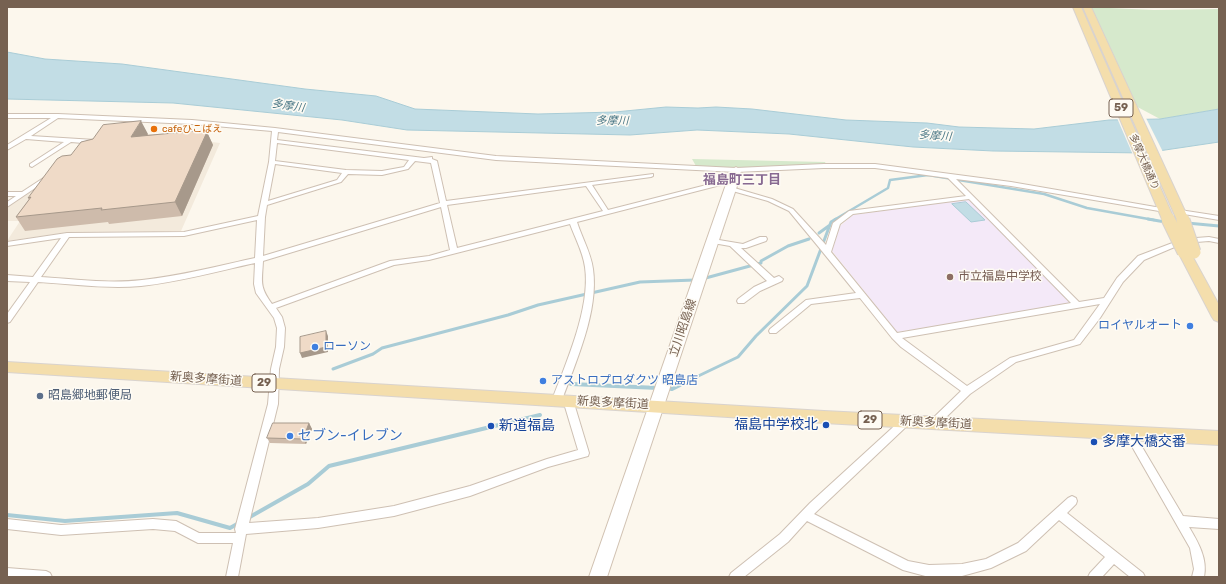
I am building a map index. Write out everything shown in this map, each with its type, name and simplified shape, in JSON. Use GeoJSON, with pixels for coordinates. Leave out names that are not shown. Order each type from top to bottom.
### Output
{"type":"FeatureCollection","features":[{"type":"Feature","properties":{"kind":"main road","name":"多摩大橋通り"},"geometry":{"type":"LineString","coordinates":[[1083,8],[1166,212],[1189,252],[1219,317]]}},
{"type":"Feature","properties":{"kind":"main road","name":"多摩大橋通り"},"geometry":{"type":"LineString","coordinates":[[1083,8],[1181,214],[1189,252]]}},
{"type":"Feature","properties":{"kind":"main road","name":"立川昭島線"},"geometry":{"type":"LineString","coordinates":[[598,577],[734,180]]}},
{"type":"Feature","properties":{"kind":"main road","name":"新奥多摩街道"},"geometry":{"type":"LineString","coordinates":[[7,367],[563,400],[660,394],[905,422],[1219,438]]}},
{"type":"Feature","properties":{"kind":"street"},"geometry":{"type":"LineString","coordinates":[[7,116],[125,118],[275,130],[474,157],[734,180],[791,210],[824,248],[895,336],[904,345],[967,391]]}},
{"type":"Feature","properties":{"kind":"street"},"geometry":{"type":"LineString","coordinates":[[7,148],[56,117]]}},
{"type":"Feature","properties":{"kind":"street"},"geometry":{"type":"LineString","coordinates":[[232,577],[244,514],[273,404],[274,384],[280,347],[281,328],[278,317],[260,294],[259,260],[261,217],[272,162],[275,130]]}},
{"type":"Feature","properties":{"kind":"street"},"geometry":{"type":"LineString","coordinates":[[26,137],[95,142],[96,144],[87,150]]}},
{"type":"Feature","properties":{"kind":"street"},"geometry":{"type":"LineString","coordinates":[[32,165],[70,140]]}},
{"type":"Feature","properties":{"kind":"street"},"geometry":{"type":"LineString","coordinates":[[273,141],[434,161],[454,251]]}},
{"type":"Feature","properties":{"kind":"street"},"geometry":{"type":"LineString","coordinates":[[7,143],[16,143]]}},
{"type":"Feature","properties":{"kind":"street"},"geometry":{"type":"LineString","coordinates":[[272,162],[346,172],[382,173],[406,168],[414,158]]}},
{"type":"Feature","properties":{"kind":"street"},"geometry":{"type":"LineString","coordinates":[[271,307],[393,263],[429,258],[734,180],[856,165],[952,178],[1166,212]]}},
{"type":"Feature","properties":{"kind":"street"},"geometry":{"type":"LineString","coordinates":[[7,205],[55,172]]}},
{"type":"Feature","properties":{"kind":"street"},"geometry":{"type":"LineString","coordinates":[[264,204],[339,181],[346,172]]}},
{"type":"Feature","properties":{"kind":"street"},"geometry":{"type":"LineString","coordinates":[[7,278],[108,284],[141,283],[189,275],[259,260],[443,204],[651,175]]}},
{"type":"Feature","properties":{"kind":"street"},"geometry":{"type":"LineString","coordinates":[[952,178],[1076,305]]}},
{"type":"Feature","properties":{"kind":"street"},"geometry":{"type":"LineString","coordinates":[[588,184],[607,213]]}},
{"type":"Feature","properties":{"kind":"street"},"geometry":{"type":"LineString","coordinates":[[7,194],[22,194]]}},
{"type":"Feature","properties":{"kind":"street"},"geometry":{"type":"LineString","coordinates":[[824,248],[837,223],[851,212],[971,197]]}},
{"type":"Feature","properties":{"kind":"street"},"geometry":{"type":"LineString","coordinates":[[1181,214],[1219,218]]}},
{"type":"Feature","properties":{"kind":"street"},"geometry":{"type":"LineString","coordinates":[[7,244],[67,235],[184,234],[261,217]]}},
{"type":"Feature","properties":{"kind":"street"},"geometry":{"type":"LineString","coordinates":[[7,524],[61,530],[153,524],[176,526],[198,538],[241,531],[318,523],[394,511],[470,491],[547,463],[584,453],[563,400],[584,320],[591,284],[589,267],[573,222]]}},
{"type":"Feature","properties":{"kind":"street"},"geometry":{"type":"LineString","coordinates":[[7,320],[67,235]]}},
{"type":"Feature","properties":{"kind":"street"},"geometry":{"type":"LineString","coordinates":[[713,241],[743,246],[763,239]]}},
{"type":"Feature","properties":{"kind":"street"},"geometry":{"type":"LineString","coordinates":[[934,423],[967,391],[1013,360],[1077,342],[1108,300],[1120,280],[1141,258],[1183,241],[1219,241]]}},
{"type":"Feature","properties":{"kind":"street"},"geometry":{"type":"LineString","coordinates":[[732,244],[776,280],[757,289],[744,299],[754,302]]}},
{"type":"Feature","properties":{"kind":"street"},"geometry":{"type":"LineString","coordinates":[[773,330],[809,302],[862,295]]}},
{"type":"Feature","properties":{"kind":"street"},"geometry":{"type":"LineString","coordinates":[[895,336],[1108,300]]}},
{"type":"Feature","properties":{"kind":"street"},"geometry":{"type":"LineString","coordinates":[[735,577],[784,538],[806,515],[905,422]]}},
{"type":"Feature","properties":{"kind":"street"},"geometry":{"type":"LineString","coordinates":[[1129,433],[1180,521],[1199,558],[1200,569],[1198,577]]}},
{"type":"Feature","properties":{"kind":"street"},"geometry":{"type":"LineString","coordinates":[[806,515],[907,566],[929,571],[962,570],[987,564],[1022,547],[1072,501]]}},
{"type":"Feature","properties":{"kind":"street"},"geometry":{"type":"LineString","coordinates":[[1059,513],[1139,577]]}},
{"type":"Feature","properties":{"kind":"street"},"geometry":{"type":"LineString","coordinates":[[1180,521],[1219,524]]}},
{"type":"Feature","properties":{"kind":"street"},"geometry":{"type":"LineString","coordinates":[[1094,577],[1114,557]]}},
{"type":"Feature","properties":{"kind":"street"},"geometry":{"type":"LineString","coordinates":[[7,574],[46,577]]}},
{"type":"Feature","properties":{"kind":"shaded area"},"geometry":{"type":"Polygon","coordinates":[[[124,131],[220,143],[181,231],[70,232],[7,241],[20,221],[7,221],[7,207],[98,144],[124,131]]]}},
{"type":"Feature","properties":{"kind":"shaded area","name":"市立福島中学校"},"geometry":{"type":"Polygon","coordinates":[[[966,199],[971,201],[1074,304],[897,332],[832,251],[840,226],[853,215],[966,199]]]}},
{"type":"Feature","properties":{"kind":"green space"},"geometry":{"type":"Polygon","coordinates":[[[1087,7],[1154,10],[1219,9],[1219,109],[1160,119],[1130,103],[1087,7]]]}},
{"type":"Feature","properties":{"kind":"green space"},"geometry":{"type":"Polygon","coordinates":[[[692,159],[825,162],[826,164],[739,168],[696,166],[692,159]]]}},
{"type":"Feature","properties":{"kind":"water","name":"多摩川"},"geometry":{"type":"Polygon","coordinates":[[[7,52],[45,59],[122,64],[305,89],[376,96],[415,109],[538,114],[615,112],[666,107],[716,107],[752,109],[846,120],[927,123],[959,127],[1034,129],[1109,120],[1160,119],[1219,109],[1219,142],[1145,153],[993,151],[913,147],[789,134],[697,130],[630,135],[407,130],[342,120],[173,103],[7,99],[7,52]]]}},
{"type":"Feature","properties":{"kind":"water"},"geometry":{"type":"Polygon","coordinates":[[[966,202],[985,220],[971,222],[952,204],[966,202]]]}},
{"type":"Feature","properties":{"kind":"pier"},"geometry":{"type":"Polygon","coordinates":[[[1117,118],[1146,118],[1163,152],[1133,155],[1117,118]]]}},
{"type":"Feature","properties":{"kind":"building"},"geometry":{"type":"Polygon","coordinates":[[[141,121],[131,137],[205,130],[204,132],[207,132],[175,202],[16,217],[57,159],[62,156],[71,155],[81,142],[93,139],[103,125],[141,121]]]}},
{"type":"Feature","properties":{"kind":"building","name":"ローソン"},"geometry":{"type":"Polygon","coordinates":[[[326,331],[326,347],[300,353],[300,337],[326,331]]]}},
{"type":"Feature","properties":{"kind":"building"},"geometry":{"type":"Polygon","coordinates":[[[273,423],[309,423],[303,439],[267,438],[273,423]]]}},
{"type":"Feature","properties":{"kind":"waterway"},"geometry":{"type":"LineString","coordinates":[[834,220],[888,188],[890,180],[928,175],[1044,194],[1087,208],[1154,220]]}},
{"type":"Feature","properties":{"kind":"waterway"},"geometry":{"type":"LineString","coordinates":[[830,225],[831,222],[836,219]]}},
{"type":"Feature","properties":{"kind":"waterway"},"geometry":{"type":"LineString","coordinates":[[1148,219],[1165,222]]}},
{"type":"Feature","properties":{"kind":"waterway"},"geometry":{"type":"LineString","coordinates":[[1187,223],[1219,226]]}},
{"type":"Feature","properties":{"kind":"waterway"},"geometry":{"type":"LineString","coordinates":[[692,379],[738,357],[756,336],[807,286],[830,225]]}},
{"type":"Feature","properties":{"kind":"waterway"},"geometry":{"type":"LineString","coordinates":[[819,233],[830,225]]}},
{"type":"Feature","properties":{"kind":"waterway"},"geometry":{"type":"LineString","coordinates":[[702,279],[761,263],[761,261],[788,246],[809,239]]}},
{"type":"Feature","properties":{"kind":"waterway"},"geometry":{"type":"LineString","coordinates":[[333,369],[373,354],[382,348],[508,315],[538,305],[640,282],[695,280]]}},
{"type":"Feature","properties":{"kind":"waterway"},"geometry":{"type":"LineString","coordinates":[[666,388],[672,389],[692,379]]}},
{"type":"Feature","properties":{"kind":"waterway"},"geometry":{"type":"LineString","coordinates":[[571,384],[658,388]]}},
{"type":"Feature","properties":{"kind":"waterway"},"geometry":{"type":"LineString","coordinates":[[248,518],[308,484],[329,466],[540,415]]}},
{"type":"Feature","properties":{"kind":"waterway"},"geometry":{"type":"LineString","coordinates":[[7,515],[65,521],[177,513],[230,528],[239,523]]}},
{"type":"Feature","properties":{"kind":"place","name":"cafeひこばえ"},"geometry":{"type":"Point","coordinates":[154,129]}},
{"type":"Feature","properties":{"kind":"place","name":"市立福島中学校"},"geometry":{"type":"Point","coordinates":[950,277]}},
{"type":"Feature","properties":{"kind":"place","name":"ロイヤルオート"},"geometry":{"type":"Point","coordinates":[1190,326]}},
{"type":"Feature","properties":{"kind":"place","name":"ローソン"},"geometry":{"type":"Point","coordinates":[315,347]}},
{"type":"Feature","properties":{"kind":"place","name":"アストロプロダクツ 昭島店"},"geometry":{"type":"Point","coordinates":[543,381]}},
{"type":"Feature","properties":{"kind":"place","name":"昭島郷地郵便局"},"geometry":{"type":"Point","coordinates":[40,396]}},
{"type":"Feature","properties":{"kind":"place","name":"福島中学校北"},"geometry":{"type":"Point","coordinates":[826,425]}},
{"type":"Feature","properties":{"kind":"place","name":"新道福島"},"geometry":{"type":"Point","coordinates":[491,426]}},
{"type":"Feature","properties":{"kind":"place","name":"セブン-イレブン"},"geometry":{"type":"Point","coordinates":[290,436]}},
{"type":"Feature","properties":{"kind":"place","name":"多摩大橋交番"},"geometry":{"type":"Point","coordinates":[1094,442]}},
{"type":"Feature","properties":{"kind":"district","name":"福島町三丁目"},"geometry":{"type":"Point","coordinates":[742,180]}}]}
